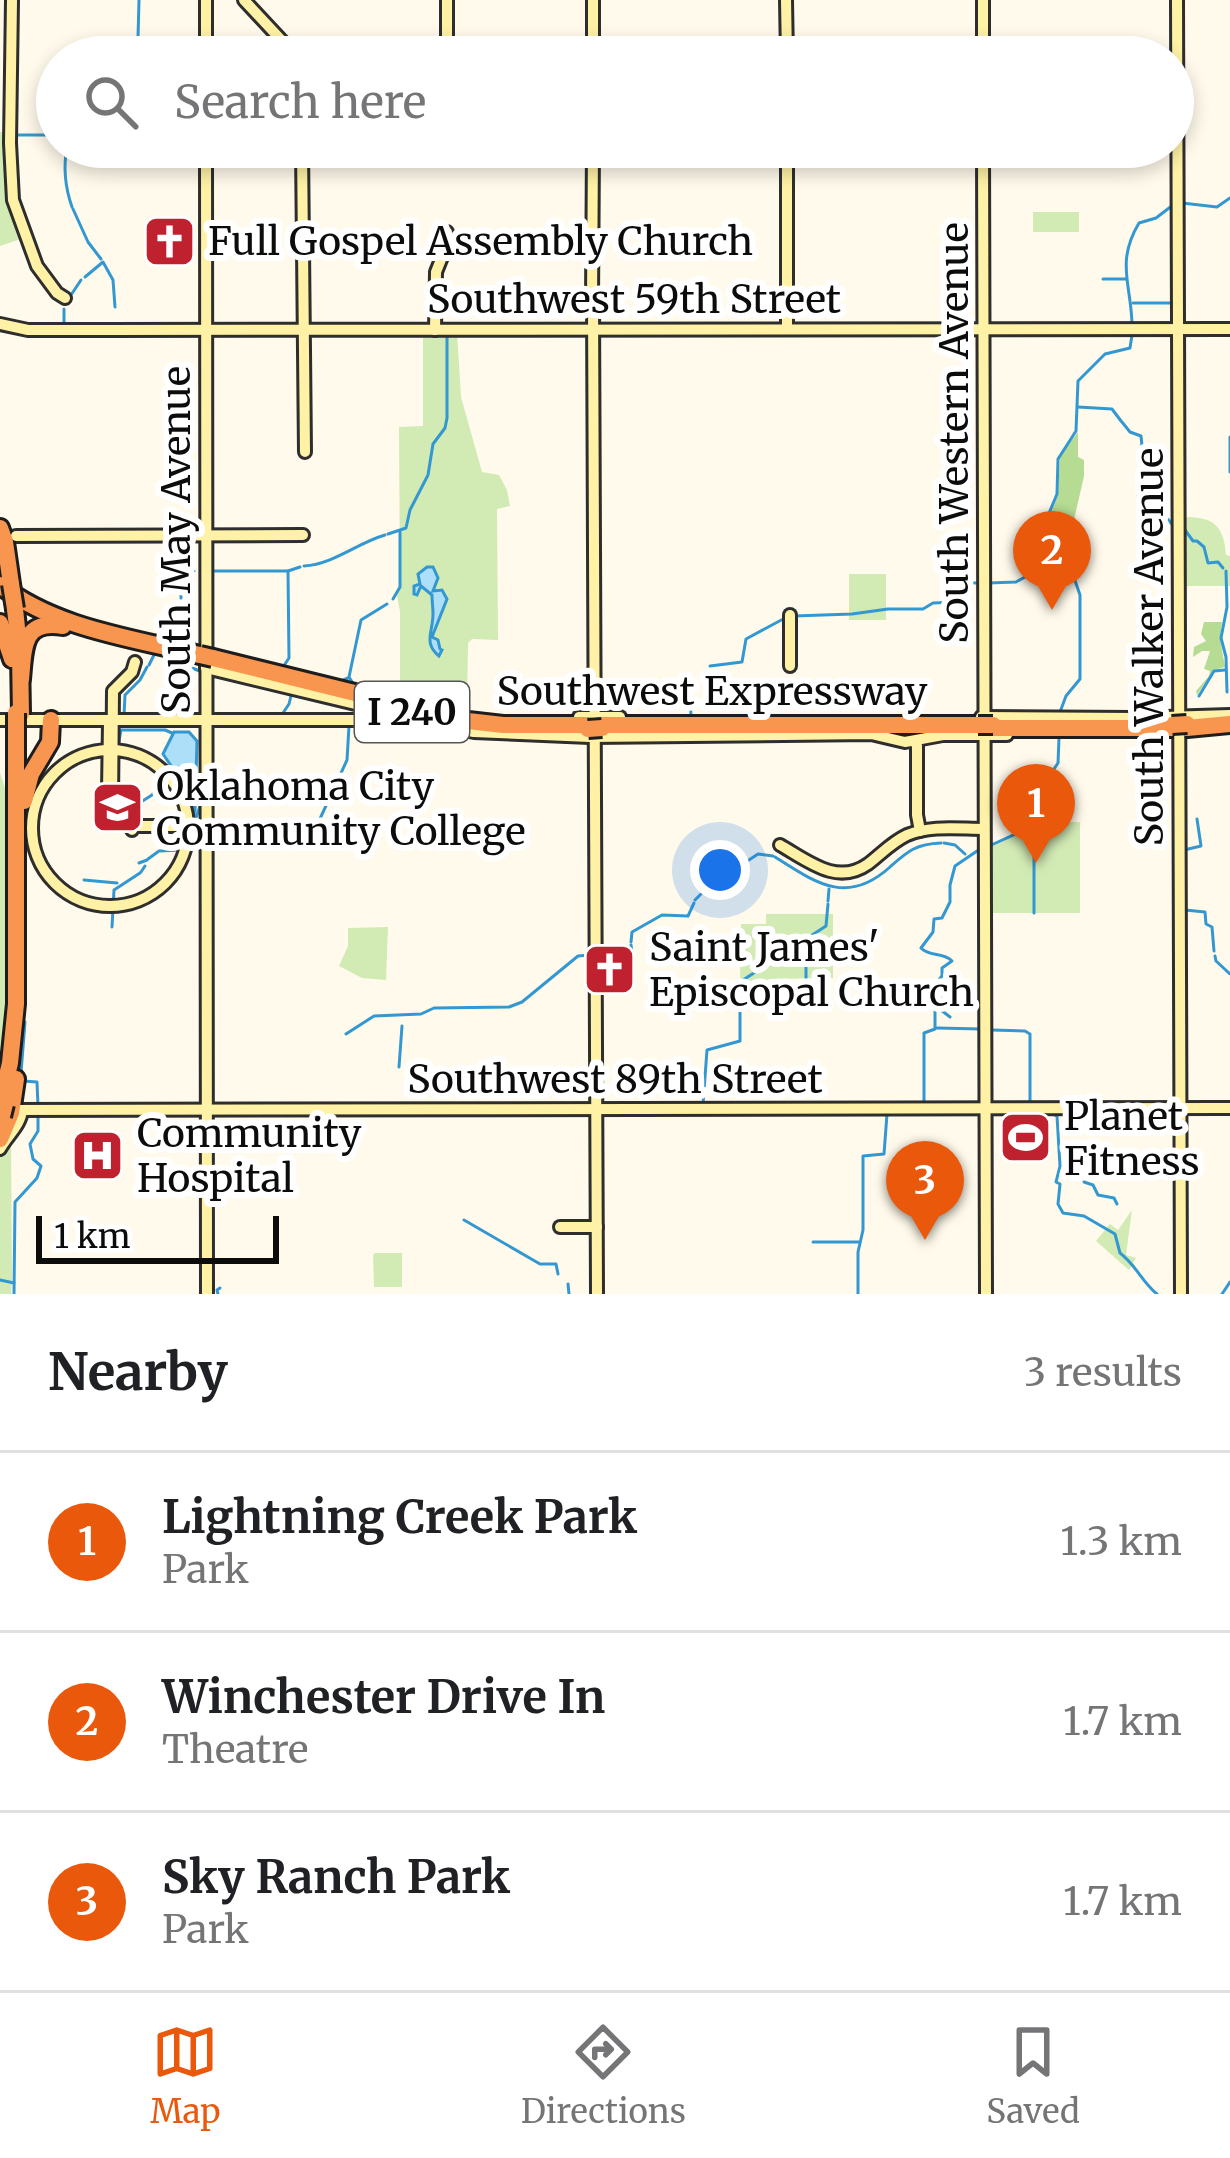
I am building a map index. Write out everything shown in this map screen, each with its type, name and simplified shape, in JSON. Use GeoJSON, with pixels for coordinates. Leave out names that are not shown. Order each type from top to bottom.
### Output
{"type":"FeatureCollection","features":[{"type":"Feature","properties":{"kind":"highway"},"geometry":{"type":"LineString","coordinates":[[5,537],[6,593],[18,675]]}},
{"type":"Feature","properties":{"kind":"highway","name":"Southwest Expressway"},"geometry":{"type":"LineString","coordinates":[[6,593],[47,618],[87,630],[456,722],[532,729],[688,723],[877,728],[1227,723]]}},
{"type":"Feature","properties":{"kind":"highway","name":"Southwest Expressway"},"geometry":{"type":"LineString","coordinates":[[6,593],[54,616],[150,644]]}},
{"type":"Feature","properties":{"kind":"highway"},"geometry":{"type":"LineString","coordinates":[[0,623],[18,675]]}},
{"type":"Feature","properties":{"kind":"highway"},"geometry":{"type":"LineString","coordinates":[[0,1139],[21,987],[18,675],[25,644],[34,630],[47,625],[87,630]]}},
{"type":"Feature","properties":{"kind":"highway"},"geometry":{"type":"LineString","coordinates":[[258,671],[289,679]]}},
{"type":"Feature","properties":{"kind":"highway"},"geometry":{"type":"LineString","coordinates":[[532,729],[563,718]]}},
{"type":"Feature","properties":{"kind":"highway"},"geometry":{"type":"LineString","coordinates":[[877,728],[917,737],[950,718]]}},
{"type":"Feature","properties":{"kind":"highway"},"geometry":{"type":"LineString","coordinates":[[16,725],[31,747],[49,739],[52,722]]}},
{"type":"Feature","properties":{"kind":"highway"},"geometry":{"type":"LineString","coordinates":[[19,814],[29,779],[49,745],[52,722]]}},
{"type":"Feature","properties":{"kind":"highway"},"geometry":{"type":"LineString","coordinates":[[647,735],[688,723],[723,725]]}},
{"type":"Feature","properties":{"kind":"highway"},"geometry":{"type":"LineString","coordinates":[[0,748],[10,746],[16,725]]}},
{"type":"Feature","properties":{"kind":"highway","name":"Southwest Expressway"},"geometry":{"type":"LineString","coordinates":[[595,727],[723,725],[917,737],[985,727]]}},
{"type":"Feature","properties":{"kind":"highway"},"geometry":{"type":"LineString","coordinates":[[1034,726],[1067,727]]}},
{"type":"Feature","properties":{"kind":"highway"},"geometry":{"type":"LineString","coordinates":[[1104,727],[1142,726]]}},
{"type":"Feature","properties":{"kind":"highway"},"geometry":{"type":"LineString","coordinates":[[0,762],[19,814],[16,1004],[5,1110]]}},
{"type":"Feature","properties":{"kind":"highway"},"geometry":{"type":"LineString","coordinates":[[0,1082],[10,1063]]}},
{"type":"Feature","properties":{"kind":"main road"},"geometry":{"type":"LineString","coordinates":[[12,0],[13,200],[37,266],[65,298]]}},
{"type":"Feature","properties":{"kind":"main road"},"geometry":{"type":"LineString","coordinates":[[206,0],[206,36]]}},
{"type":"Feature","properties":{"kind":"main road"},"geometry":{"type":"LineString","coordinates":[[244,0],[277,36]]}},
{"type":"Feature","properties":{"kind":"main road"},"geometry":{"type":"LineString","coordinates":[[447,0],[447,36]]}},
{"type":"Feature","properties":{"kind":"main road"},"geometry":{"type":"LineString","coordinates":[[593,0],[593,36]]}},
{"type":"Feature","properties":{"kind":"main road"},"geometry":{"type":"LineString","coordinates":[[786,0],[787,36]]}},
{"type":"Feature","properties":{"kind":"main road"},"geometry":{"type":"LineString","coordinates":[[982,0],[983,36]]}},
{"type":"Feature","properties":{"kind":"main road","name":"South Walker Avenue"},"geometry":{"type":"LineString","coordinates":[[1177,0],[1177,36]]}},
{"type":"Feature","properties":{"kind":"main road","name":"South May Avenue"},"geometry":{"type":"LineString","coordinates":[[206,168],[209,659],[195,828],[207,1294]]}},
{"type":"Feature","properties":{"kind":"main road"},"geometry":{"type":"LineString","coordinates":[[302,168],[305,452]]}},
{"type":"Feature","properties":{"kind":"main road"},"geometry":{"type":"LineString","coordinates":[[593,168],[597,1294]]}},
{"type":"Feature","properties":{"kind":"main road"},"geometry":{"type":"LineString","coordinates":[[787,168],[787,329]]}},
{"type":"Feature","properties":{"kind":"main road","name":"South Western Avenue"},"geometry":{"type":"LineString","coordinates":[[983,168],[986,1294]]}},
{"type":"Feature","properties":{"kind":"main road","name":"South Walker Avenue"},"geometry":{"type":"LineString","coordinates":[[1177,168],[1181,1294]]}},
{"type":"Feature","properties":{"kind":"main road"},"geometry":{"type":"LineString","coordinates":[[435,330],[436,272],[447,232]]}},
{"type":"Feature","properties":{"kind":"main road","name":"Southwest 59th Street"},"geometry":{"type":"LineString","coordinates":[[0,322],[37,329],[206,330],[1230,329]]}},
{"type":"Feature","properties":{"kind":"main road"},"geometry":{"type":"LineString","coordinates":[[5,537],[303,536]]}},
{"type":"Feature","properties":{"kind":"main road"},"geometry":{"type":"LineString","coordinates":[[790,616],[790,666]]}},
{"type":"Feature","properties":{"kind":"main road"},"geometry":{"type":"LineString","coordinates":[[209,659],[490,718],[563,718],[647,735],[871,734],[900,742],[985,727],[1179,727]]}},
{"type":"Feature","properties":{"kind":"main road"},"geometry":{"type":"LineString","coordinates":[[209,659],[416,720],[473,732],[532,729]]}},
{"type":"Feature","properties":{"kind":"main road"},"geometry":{"type":"LineString","coordinates":[[110,738],[112,691],[132,672],[135,662]]}},
{"type":"Feature","properties":{"kind":"main road"},"geometry":{"type":"LineString","coordinates":[[688,723],[950,718],[985,727],[1034,726]]}},
{"type":"Feature","properties":{"kind":"main road"},"geometry":{"type":"LineString","coordinates":[[16,725],[52,722],[110,738],[168,773],[182,796],[195,828],[177,869],[159,891],[117,907],[73,898],[44,870],[34,847],[37,801],[48,780],[66,764],[110,738],[206,721],[416,720]]}},
{"type":"Feature","properties":{"kind":"main road"},"geometry":{"type":"LineString","coordinates":[[917,737],[920,831]]}},
{"type":"Feature","properties":{"kind":"main road"},"geometry":{"type":"LineString","coordinates":[[780,845],[826,871],[844,874],[862,868],[896,841],[920,831],[984,829]]}},
{"type":"Feature","properties":{"kind":"main road","name":"Southwest 89th Street"},"geometry":{"type":"LineString","coordinates":[[5,1110],[1230,1108]]}},
{"type":"Feature","properties":{"kind":"main road"},"geometry":{"type":"LineString","coordinates":[[0,1149],[19,1122],[5,1110]]}},
{"type":"Feature","properties":{"kind":"main road"},"geometry":{"type":"LineString","coordinates":[[560,1227],[597,1227]]}},
{"type":"Feature","properties":{"kind":"green space"},"geometry":{"type":"Polygon","coordinates":[[[0,132],[10,132],[24,238],[0,246],[0,132]]]}},
{"type":"Feature","properties":{"kind":"green space"},"geometry":{"type":"Polygon","coordinates":[[[1033,212],[1079,212],[1079,232],[1033,232],[1033,212]]]}},
{"type":"Feature","properties":{"kind":"green space"},"geometry":{"type":"Polygon","coordinates":[[[423,332],[457,332],[461,397],[482,472],[499,475],[510,506],[497,509],[498,640],[468,643],[467,713],[400,697],[399,427],[423,426],[423,332]]]}},
{"type":"Feature","properties":{"kind":"green space"},"geometry":{"type":"Polygon","coordinates":[[[1078,432],[1084,476],[1073,524],[1047,524],[1058,495],[1060,456],[1078,432]]]}},
{"type":"Feature","properties":{"kind":"green space"},"geometry":{"type":"Polygon","coordinates":[[[1180,517],[1208,520],[1219,529],[1230,556],[1230,586],[1181,586],[1180,517]]]}},
{"type":"Feature","properties":{"kind":"green space"},"geometry":{"type":"Polygon","coordinates":[[[849,574],[886,574],[886,620],[849,620],[849,574]]]}},
{"type":"Feature","properties":{"kind":"green space"},"geometry":{"type":"Polygon","coordinates":[[[1204,622],[1222,622],[1225,667],[1214,670],[1197,695],[1210,671],[1204,669],[1210,651],[1193,657],[1194,647],[1206,641],[1201,634],[1204,622]]]}},
{"type":"Feature","properties":{"kind":"green space"},"geometry":{"type":"Polygon","coordinates":[[[0,773],[8,797],[10,1021],[0,1072],[0,773]]]}},
{"type":"Feature","properties":{"kind":"green space"},"geometry":{"type":"Polygon","coordinates":[[[1057,822],[1080,822],[1080,913],[992,913],[987,849],[1057,822]]]}},
{"type":"Feature","properties":{"kind":"green space"},"geometry":{"type":"Polygon","coordinates":[[[766,914],[833,914],[833,978],[740,984],[741,924],[766,924],[766,914]]]}},
{"type":"Feature","properties":{"kind":"green space"},"geometry":{"type":"Polygon","coordinates":[[[388,927],[386,980],[362,978],[339,966],[348,946],[348,928],[388,927]]]}},
{"type":"Feature","properties":{"kind":"green space"},"geometry":{"type":"Polygon","coordinates":[[[11,1135],[11,1294],[0,1294],[0,1154],[11,1135]]]}},
{"type":"Feature","properties":{"kind":"green space"},"geometry":{"type":"Polygon","coordinates":[[[1132,1210],[1126,1255],[1136,1258],[1129,1270],[1096,1241],[1110,1224],[1118,1230],[1132,1210]]]}},
{"type":"Feature","properties":{"kind":"green space"},"geometry":{"type":"Polygon","coordinates":[[[375,1253],[402,1253],[402,1287],[374,1287],[375,1253]]]}},
{"type":"Feature","properties":{"kind":"water"},"geometry":{"type":"Polygon","coordinates":[[[433,567],[438,578],[433,591],[442,590],[447,599],[432,637],[442,650],[439,656],[430,642],[432,595],[421,586],[414,594],[414,586],[420,584],[418,574],[433,567]]]}},
{"type":"Feature","properties":{"kind":"water"},"geometry":{"type":"Polygon","coordinates":[[[174,732],[189,732],[197,741],[195,812],[189,792],[163,754],[174,732]]]}},
{"type":"Feature","properties":{"kind":"waterway"},"geometry":{"type":"LineString","coordinates":[[138,36],[139,0]]}},
{"type":"Feature","properties":{"kind":"waterway"},"geometry":{"type":"LineString","coordinates":[[15,135],[36,135]]}},
{"type":"Feature","properties":{"kind":"waterway"},"geometry":{"type":"LineString","coordinates":[[65,168],[72,207]]}},
{"type":"Feature","properties":{"kind":"waterway"},"geometry":{"type":"LineString","coordinates":[[1182,203],[1217,207],[1230,198]]}},
{"type":"Feature","properties":{"kind":"waterway"},"geometry":{"type":"LineString","coordinates":[[1132,326],[1126,263],[1132,237],[1139,223],[1173,205]]}},
{"type":"Feature","properties":{"kind":"waterway"},"geometry":{"type":"LineString","coordinates":[[73,209],[101,259]]}},
{"type":"Feature","properties":{"kind":"waterway"},"geometry":{"type":"LineString","coordinates":[[85,277],[103,262],[113,280],[115,307]]}},
{"type":"Feature","properties":{"kind":"waterway"},"geometry":{"type":"LineString","coordinates":[[1103,279],[1126,279]]}},
{"type":"Feature","properties":{"kind":"waterway"},"geometry":{"type":"LineString","coordinates":[[65,304],[81,280]]}},
{"type":"Feature","properties":{"kind":"waterway"},"geometry":{"type":"LineString","coordinates":[[476,290],[477,300],[491,302]]}},
{"type":"Feature","properties":{"kind":"waterway"},"geometry":{"type":"LineString","coordinates":[[1133,303],[1172,303]]}},
{"type":"Feature","properties":{"kind":"waterway"},"geometry":{"type":"LineString","coordinates":[[64,309],[64,324]]}},
{"type":"Feature","properties":{"kind":"waterway"},"geometry":{"type":"LineString","coordinates":[[388,534],[406,528],[428,475],[433,444],[445,428],[447,334]]}},
{"type":"Feature","properties":{"kind":"waterway"},"geometry":{"type":"LineString","coordinates":[[1060,712],[1080,679],[1080,595],[1071,569],[1049,547],[1045,523],[1057,494],[1058,459],[1076,431],[1078,381],[1105,354],[1130,348],[1132,335]]}},
{"type":"Feature","properties":{"kind":"waterway"},"geometry":{"type":"LineString","coordinates":[[1078,407],[1112,409],[1121,421]]}},
{"type":"Feature","properties":{"kind":"waterway"},"geometry":{"type":"LineString","coordinates":[[1122,422],[1141,436],[1144,466],[1138,503],[1165,506],[1175,528]]}},
{"type":"Feature","properties":{"kind":"waterway"},"geometry":{"type":"LineString","coordinates":[[1230,437],[1230,472]]}},
{"type":"Feature","properties":{"kind":"waterway"},"geometry":{"type":"LineString","coordinates":[[1185,530],[1204,547],[1208,563],[1218,562],[1223,568]]}},
{"type":"Feature","properties":{"kind":"waterway"},"geometry":{"type":"LineString","coordinates":[[393,599],[400,587],[400,532]]}},
{"type":"Feature","properties":{"kind":"waterway"},"geometry":{"type":"LineString","coordinates":[[304,566],[385,535]]}},
{"type":"Feature","properties":{"kind":"waterway"},"geometry":{"type":"LineString","coordinates":[[988,583],[1016,582],[1036,571],[1032,565],[1035,559],[1044,560],[1047,549]]}},
{"type":"Feature","properties":{"kind":"waterway"},"geometry":{"type":"LineString","coordinates":[[213,571],[300,567]]}},
{"type":"Feature","properties":{"kind":"waterway"},"geometry":{"type":"LineString","coordinates":[[181,598],[181,573],[194,571]]}},
{"type":"Feature","properties":{"kind":"waterway"},"geometry":{"type":"LineString","coordinates":[[283,667],[289,658],[288,571]]}},
{"type":"Feature","properties":{"kind":"waterway"},"geometry":{"type":"LineString","coordinates":[[1226,571],[1227,607],[1221,638],[1227,692]]}},
{"type":"Feature","properties":{"kind":"waterway"},"geometry":{"type":"LineString","coordinates":[[794,616],[923,609],[933,603],[958,602],[960,583],[980,583]]}},
{"type":"Feature","properties":{"kind":"waterway"},"geometry":{"type":"LineString","coordinates":[[181,603],[181,640]]}},
{"type":"Feature","properties":{"kind":"waterway"},"geometry":{"type":"LineString","coordinates":[[354,685],[349,677],[361,620],[387,604]]}},
{"type":"Feature","properties":{"kind":"waterway"},"geometry":{"type":"LineString","coordinates":[[710,666],[742,662],[746,639],[785,618]]}},
{"type":"Feature","properties":{"kind":"waterway"},"geometry":{"type":"LineString","coordinates":[[149,665],[155,653],[202,672]]}},
{"type":"Feature","properties":{"kind":"waterway"},"geometry":{"type":"LineString","coordinates":[[124,716],[125,695],[147,667]]}},
{"type":"Feature","properties":{"kind":"waterway"},"geometry":{"type":"LineString","coordinates":[[1199,696],[1214,671],[1225,670]]}},
{"type":"Feature","properties":{"kind":"waterway"},"geometry":{"type":"LineString","coordinates":[[317,675],[341,681],[348,678]]}},
{"type":"Feature","properties":{"kind":"waterway"},"geometry":{"type":"LineString","coordinates":[[281,716],[292,692]]}},
{"type":"Feature","properties":{"kind":"waterway"},"geometry":{"type":"LineString","coordinates":[[690,692],[691,717]]}},
{"type":"Feature","properties":{"kind":"waterway"},"geometry":{"type":"LineString","coordinates":[[307,847],[347,760],[349,726]]}},
{"type":"Feature","properties":{"kind":"waterway"},"geometry":{"type":"LineString","coordinates":[[118,746],[121,730],[172,733]]}},
{"type":"Feature","properties":{"kind":"waterway"},"geometry":{"type":"LineString","coordinates":[[1034,913],[1034,799],[1058,763],[1059,738]]}},
{"type":"Feature","properties":{"kind":"waterway"},"geometry":{"type":"LineString","coordinates":[[141,802],[167,774]]}},
{"type":"Feature","properties":{"kind":"waterway"},"geometry":{"type":"LineString","coordinates":[[196,791],[200,806],[196,818]]}},
{"type":"Feature","properties":{"kind":"waterway"},"geometry":{"type":"LineString","coordinates":[[194,809],[195,824]]}},
{"type":"Feature","properties":{"kind":"waterway"},"geometry":{"type":"LineString","coordinates":[[1184,850],[1201,846],[1197,819]]}},
{"type":"Feature","properties":{"kind":"waterway"},"geometry":{"type":"LineString","coordinates":[[987,847],[1033,826]]}},
{"type":"Feature","properties":{"kind":"waterway"},"geometry":{"type":"LineString","coordinates":[[187,850],[195,846],[195,833]]}},
{"type":"Feature","properties":{"kind":"waterway"},"geometry":{"type":"LineString","coordinates":[[775,857],[818,882],[846,888],[874,879],[912,850],[941,843]]}},
{"type":"Feature","properties":{"kind":"waterway"},"geometry":{"type":"LineString","coordinates":[[944,843],[965,854]]}},
{"type":"Feature","properties":{"kind":"waterway"},"geometry":{"type":"LineString","coordinates":[[935,1028],[935,1007],[947,999],[945,995],[937,998],[934,986],[942,968],[952,961],[921,948],[933,932],[934,919],[942,918],[950,902],[955,866],[980,849]]}},
{"type":"Feature","properties":{"kind":"waterway"},"geometry":{"type":"LineString","coordinates":[[148,859],[159,851],[182,850]]}},
{"type":"Feature","properties":{"kind":"waterway"},"geometry":{"type":"LineString","coordinates":[[695,900],[758,854],[773,856]]}},
{"type":"Feature","properties":{"kind":"waterway"},"geometry":{"type":"LineString","coordinates":[[139,863],[147,860]]}},
{"type":"Feature","properties":{"kind":"waterway"},"geometry":{"type":"LineString","coordinates":[[141,872],[145,866]]}},
{"type":"Feature","properties":{"kind":"waterway"},"geometry":{"type":"LineString","coordinates":[[112,927],[114,890],[140,873]]}},
{"type":"Feature","properties":{"kind":"waterway"},"geometry":{"type":"LineString","coordinates":[[84,880],[117,883]]}},
{"type":"Feature","properties":{"kind":"waterway"},"geometry":{"type":"LineString","coordinates":[[828,901],[829,889]]}},
{"type":"Feature","properties":{"kind":"waterway"},"geometry":{"type":"LineString","coordinates":[[631,942],[632,932],[662,915],[688,916],[694,903]]}},
{"type":"Feature","properties":{"kind":"waterway"},"geometry":{"type":"LineString","coordinates":[[703,1104],[707,1050],[740,1041],[740,982],[826,926],[828,904]]}},
{"type":"Feature","properties":{"kind":"waterway"},"geometry":{"type":"LineString","coordinates":[[1185,910],[1205,912],[1214,951]]}},
{"type":"Feature","properties":{"kind":"waterway"},"geometry":{"type":"LineString","coordinates":[[806,939],[806,978]]}},
{"type":"Feature","properties":{"kind":"waterway"},"geometry":{"type":"LineString","coordinates":[[598,955],[628,955],[631,945]]}},
{"type":"Feature","properties":{"kind":"waterway"},"geometry":{"type":"LineString","coordinates":[[346,1034],[374,1016],[421,1014],[434,1008],[509,1007],[522,1002],[578,956],[589,955]]}},
{"type":"Feature","properties":{"kind":"waterway"},"geometry":{"type":"LineString","coordinates":[[1215,956],[1230,974]]}},
{"type":"Feature","properties":{"kind":"waterway"},"geometry":{"type":"LineString","coordinates":[[937,1007],[950,1017]]}},
{"type":"Feature","properties":{"kind":"waterway"},"geometry":{"type":"LineString","coordinates":[[21,1073],[25,1022]]}},
{"type":"Feature","properties":{"kind":"waterway"},"geometry":{"type":"LineString","coordinates":[[399,1067],[402,1026]]}},
{"type":"Feature","properties":{"kind":"waterway"},"geometry":{"type":"LineString","coordinates":[[937,1028],[981,1029]]}},
{"type":"Feature","properties":{"kind":"waterway"},"geometry":{"type":"LineString","coordinates":[[927,1105],[924,1033],[935,1029]]}},
{"type":"Feature","properties":{"kind":"waterway"},"geometry":{"type":"LineString","coordinates":[[992,1030],[1030,1034],[1030,1104]]}},
{"type":"Feature","properties":{"kind":"waterway"},"geometry":{"type":"LineString","coordinates":[[23,1081],[37,1082],[38,1106]]}},
{"type":"Feature","properties":{"kind":"waterway"},"geometry":{"type":"LineString","coordinates":[[909,1114],[928,1112]]}},
{"type":"Feature","properties":{"kind":"waterway"},"geometry":{"type":"LineString","coordinates":[[1031,1112],[1057,1116],[1060,1166],[1056,1182],[1063,1213],[1084,1216],[1115,1234],[1120,1253],[1157,1294]]}},
{"type":"Feature","properties":{"kind":"waterway"},"geometry":{"type":"LineString","coordinates":[[14,1294],[15,1202],[37,1178],[41,1166],[33,1159],[30,1144],[38,1131],[38,1114]]}},
{"type":"Feature","properties":{"kind":"waterway"},"geometry":{"type":"LineString","coordinates":[[858,1294],[863,1156],[884,1154],[887,1114]]}},
{"type":"Feature","properties":{"kind":"waterway"},"geometry":{"type":"LineString","coordinates":[[1084,1182],[1117,1204]]}},
{"type":"Feature","properties":{"kind":"waterway"},"geometry":{"type":"LineString","coordinates":[[464,1220],[540,1264],[556,1264],[558,1274]]}},
{"type":"Feature","properties":{"kind":"waterway"},"geometry":{"type":"LineString","coordinates":[[813,1242],[859,1242]]}},
{"type":"Feature","properties":{"kind":"waterway"},"geometry":{"type":"LineString","coordinates":[[0,1280],[14,1283]]}},
{"type":"Feature","properties":{"kind":"waterway"},"geometry":{"type":"LineString","coordinates":[[1222,1294],[1230,1282]]}},
{"type":"Feature","properties":{"kind":"waterway"},"geometry":{"type":"LineString","coordinates":[[568,1284],[569,1294]]}},
{"type":"Feature","properties":{"kind":"waterway"},"geometry":{"type":"LineString","coordinates":[[218,1294],[220,1288]]}},
{"type":"Feature","properties":{"kind":"place","name":"Full Gospel Assembly Church"},"geometry":{"type":"Point","coordinates":[169,241]}},
{"type":"Feature","properties":{"kind":"place","name":"Winchester Drive In"},"geometry":{"type":"Point","coordinates":[1052,610]}},
{"type":"Feature","properties":{"kind":"place","name":"Oklahoma City Community College"},"geometry":{"type":"Point","coordinates":[117,808]}},
{"type":"Feature","properties":{"kind":"place","name":"Lightning Creek Park"},"geometry":{"type":"Point","coordinates":[1036,863]}},
{"type":"Feature","properties":{"kind":"place","name":"Saint James' Episcopal Church"},"geometry":{"type":"Point","coordinates":[610,969]}},
{"type":"Feature","properties":{"kind":"place","name":"Planet Fitness"},"geometry":{"type":"Point","coordinates":[1025,1138]}},
{"type":"Feature","properties":{"kind":"place","name":"Community Hospital"},"geometry":{"type":"Point","coordinates":[98,1155]}},
{"type":"Feature","properties":{"kind":"place","name":"Sky Ranch Park"},"geometry":{"type":"Point","coordinates":[925,1240]}}]}
